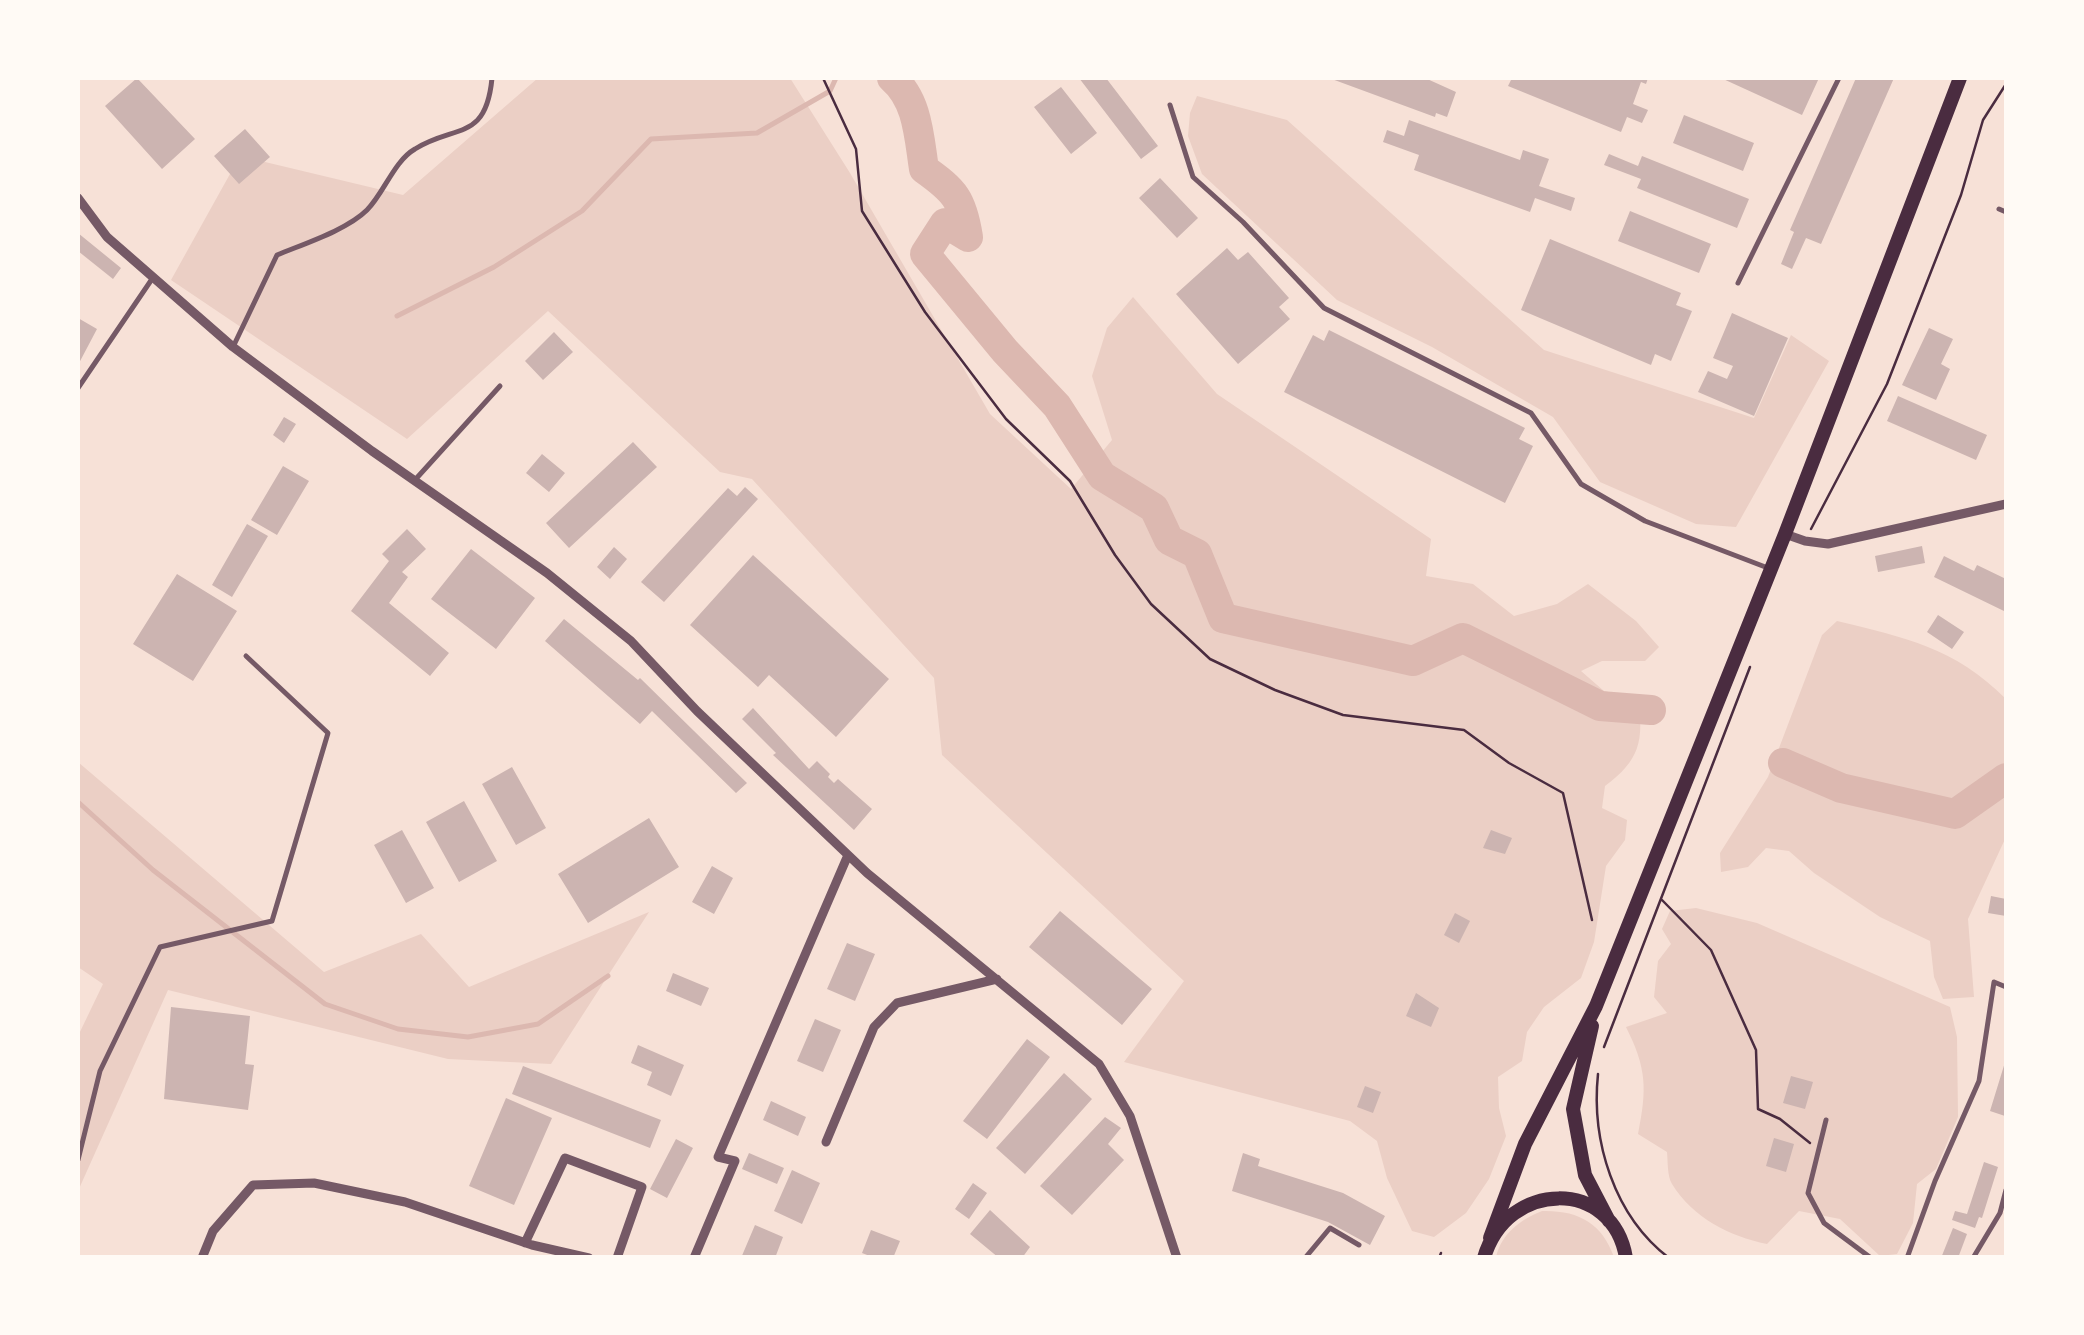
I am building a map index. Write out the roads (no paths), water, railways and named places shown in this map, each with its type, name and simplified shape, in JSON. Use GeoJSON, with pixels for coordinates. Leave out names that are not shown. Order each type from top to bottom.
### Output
{"type":"FeatureCollection","features":[{"type":"Feature","properties":{"kind":"main road"},"geometry":{"type":"LineString","coordinates":[[1484,1257],[1525,1144],[1596,1006],[1771,570],[1960,78]]}},
{"type":"Feature","properties":{"kind":"main road"},"geometry":{"type":"LineString","coordinates":[[1596,1006],[1573,1110],[1585,1175],[1618,1234],[1626,1258]]}},
{"type":"Feature","properties":{"kind":"main road"},"geometry":{"type":"LineString","coordinates":[[1490,1238],[1517,1208],[1535,1200],[1555,1198],[1594,1208],[1609,1221]]}},
{"type":"Feature","properties":{"kind":"street"},"geometry":{"type":"LineString","coordinates":[[78,198],[107,237],[233,347],[414,481],[547,573],[630,641],[697,711],[848,855],[1100,1064],[1130,1116],[1177,1258]]}},
{"type":"Feature","properties":{"kind":"street"},"geometry":{"type":"LineString","coordinates":[[1785,534],[1828,544],[2006,504]]}},
{"type":"Feature","properties":{"kind":"street"},"geometry":{"type":"LineString","coordinates":[[694,1258],[735,1162],[718,1157],[848,855]]}},
{"type":"Feature","properties":{"kind":"street"},"geometry":{"type":"LineString","coordinates":[[826,1142],[874,1026],[898,1003],[996,979]]}},
{"type":"Feature","properties":{"kind":"street"},"geometry":{"type":"LineString","coordinates":[[525,1243],[565,1158],[642,1187],[617,1258]]}},
{"type":"Feature","properties":{"kind":"street"},"geometry":{"type":"LineString","coordinates":[[202,1258],[213,1231],[252,1184],[314,1183],[387,1198],[525,1243],[589,1258]]}},
{"type":"Feature","properties":{"kind":"lane"},"geometry":{"type":"LineString","coordinates":[[233,347],[277,255],[365,212],[412,150],[472,128],[490,96],[492,78]]}},
{"type":"Feature","properties":{"kind":"lane"},"geometry":{"type":"LineString","coordinates":[[1738,283],[1839,78]]}},
{"type":"Feature","properties":{"kind":"lane"},"geometry":{"type":"LineString","coordinates":[[1170,104],[1193,177],[1243,222],[1324,308],[1531,413],[1581,484],[1645,521],[1771,570]]}},
{"type":"Feature","properties":{"kind":"lane"},"geometry":{"type":"LineString","coordinates":[[78,388],[152,280]]}},
{"type":"Feature","properties":{"kind":"lane"},"geometry":{"type":"LineString","coordinates":[[414,481],[500,386]]}},
{"type":"Feature","properties":{"kind":"lane"},"geometry":{"type":"LineString","coordinates":[[78,1160],[100,1071],[160,947],[272,921],[328,733],[246,656]]}},
{"type":"Feature","properties":{"kind":"lane"},"geometry":{"type":"LineString","coordinates":[[1908,1258],[1935,1181],[1979,1081],[1994,982],[2006,987]]}},
{"type":"Feature","properties":{"kind":"lane"},"geometry":{"type":"LineString","coordinates":[[1826,1120],[1808,1193],[1824,1223],[1871,1258]]}},
{"type":"Feature","properties":{"kind":"lane"},"geometry":{"type":"LineString","coordinates":[[1973,1258],[2000,1213],[2006,1190]]}},
{"type":"Feature","properties":{"kind":"lane"},"geometry":{"type":"LineString","coordinates":[[1305,1258],[1330,1228],[1358,1245]]}},
{"type":"Feature","properties":{"kind":"waterway"},"geometry":{"type":"LineString","coordinates":[[397,316],[494,267],[582,211],[651,139],[757,133],[830,91],[836,78]]}},
{"type":"Feature","properties":{"kind":"waterway"},"geometry":{"type":"LineString","coordinates":[[892,78],[912,108],[924,169],[955,197],[966,224],[968,237],[945,223],[925,254],[1005,351],[1057,406],[1102,476],[1154,508],[1169,540],[1197,554],[1223,618],[1413,661],[1463,638],[1600,706],[1651,710]]}},
{"type":"Feature","properties":{"kind":"waterway"},"geometry":{"type":"LineString","coordinates":[[1783,763],[1841,788],[1955,814],[2006,778]]}},
{"type":"Feature","properties":{"kind":"waterway"},"geometry":{"type":"LineString","coordinates":[[78,802],[153,870],[325,1004],[398,1029],[468,1037],[538,1024],[608,976]]}}]}
